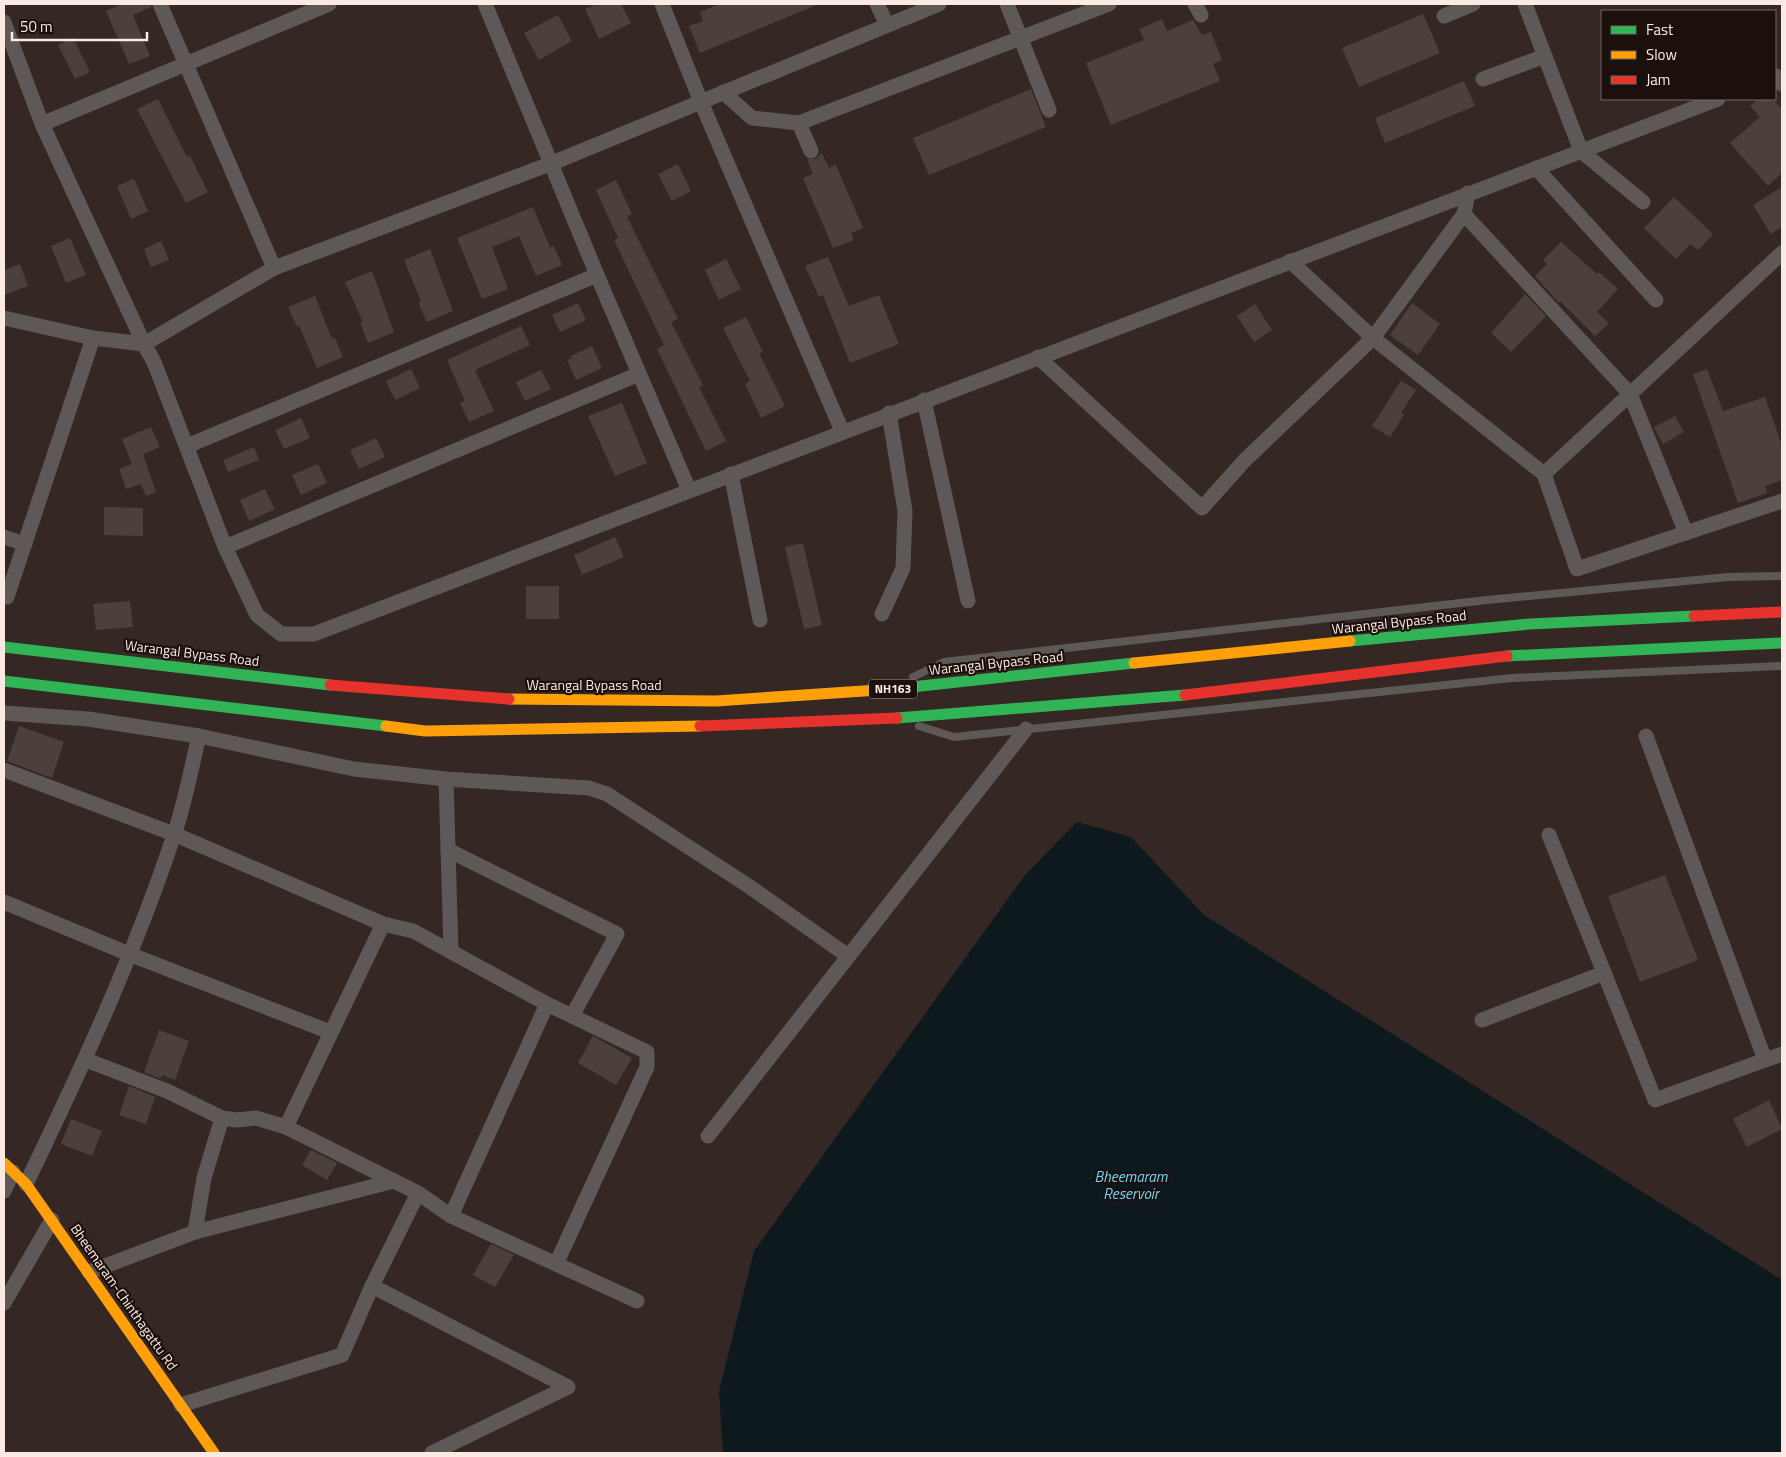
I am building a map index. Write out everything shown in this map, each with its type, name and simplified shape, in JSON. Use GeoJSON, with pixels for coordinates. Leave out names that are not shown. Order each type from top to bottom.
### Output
{"type":"FeatureCollection","features":[{"type":"Feature","properties":{"kind":"main road","name":"Warangal Bypass Road"},"geometry":{"type":"LineString","coordinates":[[4,646],[371,690],[538,700],[716,700],[889,689],[1530,624],[1782,612]]}},
{"type":"Feature","properties":{"kind":"main road","name":"NH163"},"geometry":{"type":"LineString","coordinates":[[4,681],[425,731],[630,729],[893,718],[1187,695],[1494,657],[1782,642]]}},
{"type":"Feature","properties":{"kind":"main road","name":"Bheemaram-Chinthagattu Rd"},"geometry":{"type":"LineString","coordinates":[[8,1167],[26,1184],[52,1220],[214,1453]]}},
{"type":"Feature","properties":{"kind":"street"},"geometry":{"type":"LineString","coordinates":[[160,4],[274,268]]}},
{"type":"Feature","properties":{"kind":"street"},"geometry":{"type":"LineString","coordinates":[[42,124],[330,4]]}},
{"type":"Feature","properties":{"kind":"street"},"geometry":{"type":"LineString","coordinates":[[485,4],[550,164],[689,490]]}},
{"type":"Feature","properties":{"kind":"street"},"geometry":{"type":"LineString","coordinates":[[662,4],[701,102],[842,431]]}},
{"type":"Feature","properties":{"kind":"street"},"geometry":{"type":"LineString","coordinates":[[877,4],[887,25]]}},
{"type":"Feature","properties":{"kind":"street"},"geometry":{"type":"LineString","coordinates":[[4,318],[93,338],[144,344],[274,268],[550,164],[939,4]]}},
{"type":"Feature","properties":{"kind":"street"},"geometry":{"type":"LineString","coordinates":[[1007,4],[1049,110]]}},
{"type":"Feature","properties":{"kind":"street"},"geometry":{"type":"LineString","coordinates":[[723,92],[752,118],[800,123],[1110,4]]}},
{"type":"Feature","properties":{"kind":"street"},"geometry":{"type":"LineString","coordinates":[[1444,16],[1473,4]]}},
{"type":"Feature","properties":{"kind":"street"},"geometry":{"type":"LineString","coordinates":[[1525,4],[1581,150],[1643,202]]}},
{"type":"Feature","properties":{"kind":"street"},"geometry":{"type":"LineString","coordinates":[[4,22],[11,59],[154,362],[225,548],[257,615],[280,634],[314,634],[842,431],[1715,100]]}},
{"type":"Feature","properties":{"kind":"street"},"geometry":{"type":"LineString","coordinates":[[1483,79],[1545,56]]}},
{"type":"Feature","properties":{"kind":"street"},"geometry":{"type":"LineString","coordinates":[[800,123],[811,152]]}},
{"type":"Feature","properties":{"kind":"street"},"geometry":{"type":"LineString","coordinates":[[1536,168],[1656,300]]}},
{"type":"Feature","properties":{"kind":"street"},"geometry":{"type":"LineString","coordinates":[[1038,357],[1202,508],[1245,460],[1373,338],[1464,214],[1468,193]]}},
{"type":"Feature","properties":{"kind":"street"},"geometry":{"type":"LineString","coordinates":[[1464,214],[1630,394],[1686,533]]}},
{"type":"Feature","properties":{"kind":"street"},"geometry":{"type":"LineString","coordinates":[[1544,474],[1782,253]]}},
{"type":"Feature","properties":{"kind":"street"},"geometry":{"type":"LineString","coordinates":[[1290,261],[1373,338],[1544,474],[1577,569],[1782,501]]}},
{"type":"Feature","properties":{"kind":"street"},"geometry":{"type":"LineString","coordinates":[[187,446],[597,275]]}},
{"type":"Feature","properties":{"kind":"street"},"geometry":{"type":"LineString","coordinates":[[7,597],[93,338]]}},
{"type":"Feature","properties":{"kind":"street"},"geometry":{"type":"LineString","coordinates":[[225,548],[639,374]]}},
{"type":"Feature","properties":{"kind":"street"},"geometry":{"type":"LineString","coordinates":[[924,400],[968,601]]}},
{"type":"Feature","properties":{"kind":"street"},"geometry":{"type":"LineString","coordinates":[[882,614],[903,568],[905,511],[889,414]]}},
{"type":"Feature","properties":{"kind":"street"},"geometry":{"type":"LineString","coordinates":[[731,474],[760,620]]}},
{"type":"Feature","properties":{"kind":"street"},"geometry":{"type":"LineString","coordinates":[[4,537],[25,544]]}},
{"type":"Feature","properties":{"kind":"street"},"geometry":{"type":"LineString","coordinates":[[4,713],[88,719],[199,736],[354,769],[446,779],[589,788],[607,794],[750,887],[848,956]]}},
{"type":"Feature","properties":{"kind":"street"},"geometry":{"type":"LineString","coordinates":[[708,1136],[1026,729]]}},
{"type":"Feature","properties":{"kind":"street"},"geometry":{"type":"LineString","coordinates":[[26,1184],[86,1060],[129,954],[174,834],[199,736]]}},
{"type":"Feature","properties":{"kind":"street"},"geometry":{"type":"LineString","coordinates":[[1646,736],[1765,1060]]}},
{"type":"Feature","properties":{"kind":"street"},"geometry":{"type":"LineString","coordinates":[[4,770],[174,834],[383,924],[413,931],[547,1004],[647,1052],[649,1059],[647,1067],[556,1264]]}},
{"type":"Feature","properties":{"kind":"street"},"geometry":{"type":"LineString","coordinates":[[446,779],[451,952]]}},
{"type":"Feature","properties":{"kind":"street"},"geometry":{"type":"LineString","coordinates":[[1550,834],[1655,1100],[1782,1054]]}},
{"type":"Feature","properties":{"kind":"street"},"geometry":{"type":"LineString","coordinates":[[448,850],[617,934],[572,1016]]}},
{"type":"Feature","properties":{"kind":"street"},"geometry":{"type":"LineString","coordinates":[[4,902],[129,954],[330,1032]]}},
{"type":"Feature","properties":{"kind":"street"},"geometry":{"type":"LineString","coordinates":[[286,1127],[383,924]]}},
{"type":"Feature","properties":{"kind":"street"},"geometry":{"type":"LineString","coordinates":[[1482,1020],[1604,973]]}},
{"type":"Feature","properties":{"kind":"street"},"geometry":{"type":"LineString","coordinates":[[451,1216],[547,1004]]}},
{"type":"Feature","properties":{"kind":"street"},"geometry":{"type":"LineString","coordinates":[[86,1060],[167,1091],[222,1118],[237,1120],[256,1118],[286,1127],[418,1193],[451,1216],[637,1301]]}},
{"type":"Feature","properties":{"kind":"street"},"geometry":{"type":"LineString","coordinates":[[195,1232],[204,1178],[222,1118]]}},
{"type":"Feature","properties":{"kind":"street"},"geometry":{"type":"LineString","coordinates":[[4,1192],[8,1167]]}},
{"type":"Feature","properties":{"kind":"street"},"geometry":{"type":"LineString","coordinates":[[89,1272],[195,1232],[394,1181]]}},
{"type":"Feature","properties":{"kind":"street"},"geometry":{"type":"LineString","coordinates":[[180,1405],[342,1355],[372,1286],[418,1193]]}},
{"type":"Feature","properties":{"kind":"street"},"geometry":{"type":"LineString","coordinates":[[5,1298],[52,1220]]}},
{"type":"Feature","properties":{"kind":"street"},"geometry":{"type":"LineString","coordinates":[[372,1286],[568,1387],[432,1453]]}},
{"type":"Feature","properties":{"kind":"lane"},"geometry":{"type":"LineString","coordinates":[[889,689],[944,662],[1497,600],[1728,577],[1782,576]]}},
{"type":"Feature","properties":{"kind":"lane"},"geometry":{"type":"LineString","coordinates":[[893,718],[954,737],[1512,678],[1782,666]]}},
{"type":"Feature","properties":{"kind":"water","name":"Bheemaram Reservoir"},"geometry":{"type":"Polygon","coordinates":[[[1077,822],[1131,837],[1204,915],[1782,1280],[1782,1453],[723,1453],[719,1392],[754,1251],[1025,875],[1077,822]]]}},
{"type":"Feature","properties":{"kind":"building"},"geometry":{"type":"Polygon","coordinates":[[[122,4],[151,4],[151,7],[133,15],[150,56],[129,64],[106,11],[122,4]]]}},
{"type":"Feature","properties":{"kind":"building"},"geometry":{"type":"Polygon","coordinates":[[[597,4],[621,4],[631,23],[599,39],[585,9],[597,4]]]}},
{"type":"Feature","properties":{"kind":"building"},"geometry":{"type":"Polygon","coordinates":[[[720,4],[819,4],[700,53],[689,26],[703,21],[700,12],[720,4]]]}},
{"type":"Feature","properties":{"kind":"building"},"geometry":{"type":"Polygon","coordinates":[[[1423,14],[1440,53],[1359,87],[1342,48],[1423,14]]]}},
{"type":"Feature","properties":{"kind":"building"},"geometry":{"type":"Polygon","coordinates":[[[558,15],[572,41],[539,60],[524,33],[558,15]]]}},
{"type":"Feature","properties":{"kind":"building"},"geometry":{"type":"Polygon","coordinates":[[[1162,19],[1167,31],[1193,20],[1202,35],[1211,32],[1222,60],[1213,64],[1220,81],[1111,125],[1086,63],[1144,40],[1139,29],[1162,19]]]}},
{"type":"Feature","properties":{"kind":"building"},"geometry":{"type":"Polygon","coordinates":[[[73,38],[90,72],[75,79],[58,45],[73,38]]]}},
{"type":"Feature","properties":{"kind":"building"},"geometry":{"type":"Polygon","coordinates":[[[1464,81],[1475,106],[1385,143],[1375,118],[1464,81]]]}},
{"type":"Feature","properties":{"kind":"building"},"geometry":{"type":"Polygon","coordinates":[[[1031,89],[1046,127],[929,175],[913,138],[1031,89]]]}},
{"type":"Feature","properties":{"kind":"building"},"geometry":{"type":"Polygon","coordinates":[[[158,99],[187,157],[190,156],[208,192],[186,203],[137,109],[158,99]]]}},
{"type":"Feature","properties":{"kind":"building"},"geometry":{"type":"Polygon","coordinates":[[[1757,100],[1774,100],[1782,109],[1782,173],[1768,186],[1730,143],[1760,117],[1750,106],[1757,100]]]}},
{"type":"Feature","properties":{"kind":"building"},"geometry":{"type":"Polygon","coordinates":[[[822,153],[829,168],[836,165],[863,228],[851,233],[854,240],[833,248],[803,178],[813,174],[807,159],[815,159],[822,153]]]}},
{"type":"Feature","properties":{"kind":"building"},"geometry":{"type":"Polygon","coordinates":[[[678,164],[691,191],[672,201],[658,174],[678,164]]]}},
{"type":"Feature","properties":{"kind":"building"},"geometry":{"type":"Polygon","coordinates":[[[134,179],[148,211],[131,219],[117,186],[134,179]]]}},
{"type":"Feature","properties":{"kind":"building"},"geometry":{"type":"Polygon","coordinates":[[[616,180],[632,214],[627,217],[678,319],[671,322],[703,385],[699,387],[726,441],[706,451],[657,349],[664,345],[614,240],[618,238],[596,190],[616,180]]]}},
{"type":"Feature","properties":{"kind":"building"},"geometry":{"type":"Polygon","coordinates":[[[1782,187],[1782,227],[1771,234],[1753,205],[1782,187]]]}},
{"type":"Feature","properties":{"kind":"building"},"geometry":{"type":"Polygon","coordinates":[[[1674,197],[1713,234],[1698,250],[1690,244],[1676,259],[1644,228],[1674,197]]]}},
{"type":"Feature","properties":{"kind":"building"},"geometry":{"type":"Polygon","coordinates":[[[533,207],[550,247],[554,246],[562,265],[536,276],[519,236],[492,247],[508,289],[482,299],[457,238],[533,207]]]}},
{"type":"Feature","properties":{"kind":"building"},"geometry":{"type":"Polygon","coordinates":[[[70,238],[86,275],[66,283],[51,246],[70,238]]]}},
{"type":"Feature","properties":{"kind":"building"},"geometry":{"type":"Polygon","coordinates":[[[161,241],[169,260],[151,267],[144,249],[161,241]]]}},
{"type":"Feature","properties":{"kind":"building"},"geometry":{"type":"Polygon","coordinates":[[[1561,242],[1597,274],[1599,272],[1618,289],[1597,312],[1609,323],[1595,336],[1560,301],[1559,303],[1535,276],[1547,264],[1543,260],[1561,242]]]}},
{"type":"Feature","properties":{"kind":"building"},"geometry":{"type":"Polygon","coordinates":[[[430,249],[453,311],[427,322],[418,302],[421,301],[404,260],[430,249]]]}},
{"type":"Feature","properties":{"kind":"building"},"geometry":{"type":"Polygon","coordinates":[[[828,257],[849,306],[879,295],[899,344],[850,363],[823,295],[819,297],[805,266],[828,257]]]}},
{"type":"Feature","properties":{"kind":"building"},"geometry":{"type":"Polygon","coordinates":[[[726,259],[741,289],[719,300],[705,270],[726,259]]]}},
{"type":"Feature","properties":{"kind":"building"},"geometry":{"type":"Polygon","coordinates":[[[20,264],[28,286],[4,295],[4,270],[20,264]]]}},
{"type":"Feature","properties":{"kind":"building"},"geometry":{"type":"Polygon","coordinates":[[[372,271],[394,332],[368,343],[360,323],[363,322],[345,282],[372,271]]]}},
{"type":"Feature","properties":{"kind":"building"},"geometry":{"type":"Polygon","coordinates":[[[1525,294],[1546,316],[1511,352],[1491,333],[1525,294]]]}},
{"type":"Feature","properties":{"kind":"building"},"geometry":{"type":"Polygon","coordinates":[[[315,296],[332,339],[335,338],[343,357],[317,368],[299,325],[297,327],[288,307],[315,296]]]}},
{"type":"Feature","properties":{"kind":"building"},"geometry":{"type":"Polygon","coordinates":[[[578,303],[586,320],[560,332],[552,315],[578,303]]]}},
{"type":"Feature","properties":{"kind":"building"},"geometry":{"type":"Polygon","coordinates":[[[1412,303],[1440,324],[1418,355],[1390,335],[1412,303]]]}},
{"type":"Feature","properties":{"kind":"building"},"geometry":{"type":"Polygon","coordinates":[[[1255,304],[1272,330],[1254,342],[1237,316],[1255,304]]]}},
{"type":"Feature","properties":{"kind":"building"},"geometry":{"type":"Polygon","coordinates":[[[746,317],[763,352],[759,353],[785,406],[761,418],[745,384],[750,381],[723,328],[746,317]]]}},
{"type":"Feature","properties":{"kind":"building"},"geometry":{"type":"Polygon","coordinates":[[[521,326],[530,345],[475,370],[494,411],[469,422],[460,403],[465,401],[447,360],[521,326]]]}},
{"type":"Feature","properties":{"kind":"building"},"geometry":{"type":"Polygon","coordinates":[[[592,346],[602,368],[576,380],[567,360],[572,358],[571,356],[592,346]]]}},
{"type":"Feature","properties":{"kind":"building"},"geometry":{"type":"Polygon","coordinates":[[[411,369],[420,388],[395,400],[386,381],[411,369]]]}},
{"type":"Feature","properties":{"kind":"building"},"geometry":{"type":"Polygon","coordinates":[[[1707,369],[1723,411],[1765,397],[1782,446],[1782,480],[1765,486],[1767,493],[1738,503],[1693,374],[1707,369]]]}},
{"type":"Feature","properties":{"kind":"building"},"geometry":{"type":"Polygon","coordinates":[[[541,370],[551,389],[525,401],[516,382],[541,370]]]}},
{"type":"Feature","properties":{"kind":"building"},"geometry":{"type":"Polygon","coordinates":[[[1401,381],[1416,390],[1401,413],[1404,415],[1390,437],[1372,426],[1401,381]]]}},
{"type":"Feature","properties":{"kind":"building"},"geometry":{"type":"Polygon","coordinates":[[[622,403],[647,463],[615,476],[588,416],[622,403]]]}},
{"type":"Feature","properties":{"kind":"building"},"geometry":{"type":"Polygon","coordinates":[[[1675,416],[1684,432],[1663,444],[1654,427],[1675,416]]]}},
{"type":"Feature","properties":{"kind":"building"},"geometry":{"type":"Polygon","coordinates":[[[301,418],[310,438],[284,449],[275,430],[301,418]]]}},
{"type":"Feature","properties":{"kind":"building"},"geometry":{"type":"Polygon","coordinates":[[[151,427],[160,447],[143,454],[156,492],[146,496],[141,484],[126,489],[119,469],[132,464],[122,439],[151,427]]]}},
{"type":"Feature","properties":{"kind":"building"},"geometry":{"type":"Polygon","coordinates":[[[376,438],[385,457],[359,469],[350,450],[376,438]]]}},
{"type":"Feature","properties":{"kind":"building"},"geometry":{"type":"Polygon","coordinates":[[[254,447],[259,460],[228,472],[223,460],[254,447]]]}},
{"type":"Feature","properties":{"kind":"building"},"geometry":{"type":"Polygon","coordinates":[[[318,464],[327,483],[301,495],[292,475],[318,464]]]}},
{"type":"Feature","properties":{"kind":"building"},"geometry":{"type":"Polygon","coordinates":[[[265,489],[275,509],[249,521],[240,500],[265,489]]]}},
{"type":"Feature","properties":{"kind":"building"},"geometry":{"type":"Polygon","coordinates":[[[104,507],[143,508],[143,536],[104,535],[104,507]]]}},
{"type":"Feature","properties":{"kind":"building"},"geometry":{"type":"Polygon","coordinates":[[[615,537],[624,557],[582,575],[574,555],[615,537]]]}},
{"type":"Feature","properties":{"kind":"building"},"geometry":{"type":"Polygon","coordinates":[[[803,543],[822,625],[804,629],[785,547],[803,543]]]}},
{"type":"Feature","properties":{"kind":"building"},"geometry":{"type":"Polygon","coordinates":[[[526,586],[559,586],[559,619],[526,619],[526,586]]]}},
{"type":"Feature","properties":{"kind":"building"},"geometry":{"type":"Polygon","coordinates":[[[130,601],[133,627],[96,630],[93,604],[130,601]]]}},
{"type":"Feature","properties":{"kind":"building"},"geometry":{"type":"Polygon","coordinates":[[[19,726],[64,742],[52,778],[7,761],[19,726]]]}},
{"type":"Feature","properties":{"kind":"building"},"geometry":{"type":"Polygon","coordinates":[[[1665,875],[1698,960],[1640,982],[1608,896],[1665,875]]]}},
{"type":"Feature","properties":{"kind":"building"},"geometry":{"type":"Polygon","coordinates":[[[159,1030],[189,1041],[175,1080],[162,1075],[161,1079],[144,1072],[159,1030]]]}},
{"type":"Feature","properties":{"kind":"building"},"geometry":{"type":"Polygon","coordinates":[[[593,1036],[632,1058],[616,1085],[578,1063],[593,1036]]]}},
{"type":"Feature","properties":{"kind":"building"},"geometry":{"type":"Polygon","coordinates":[[[129,1086],[155,1097],[146,1124],[119,1115],[129,1086]]]}},
{"type":"Feature","properties":{"kind":"building"},"geometry":{"type":"Polygon","coordinates":[[[1769,1100],[1782,1129],[1747,1147],[1733,1119],[1769,1100]]]}},
{"type":"Feature","properties":{"kind":"building"},"geometry":{"type":"Polygon","coordinates":[[[71,1119],[102,1131],[92,1156],[61,1144],[71,1119]]]}},
{"type":"Feature","properties":{"kind":"building"},"geometry":{"type":"Polygon","coordinates":[[[311,1150],[337,1163],[327,1180],[302,1165],[311,1150]]]}},
{"type":"Feature","properties":{"kind":"building"},"geometry":{"type":"Polygon","coordinates":[[[491,1244],[514,1255],[495,1287],[473,1275],[491,1244]]]}},
{"type":"Feature","properties":{"kind":"traffic: fast"},"geometry":{"type":"LineString","coordinates":[[1350,641],[1530,624],[1694,616]]}},
{"type":"Feature","properties":{"kind":"traffic: fast"},"geometry":{"type":"LineString","coordinates":[[1507,656],[1782,643]]}},
{"type":"Feature","properties":{"kind":"traffic: fast"},"geometry":{"type":"LineString","coordinates":[[4,647],[330,685]]}},
{"type":"Feature","properties":{"kind":"traffic: fast"},"geometry":{"type":"LineString","coordinates":[[893,689],[1134,663]]}},
{"type":"Feature","properties":{"kind":"traffic: fast"},"geometry":{"type":"LineString","coordinates":[[4,681],[386,726]]}},
{"type":"Feature","properties":{"kind":"traffic: fast"},"geometry":{"type":"LineString","coordinates":[[897,718],[1185,695]]}},
{"type":"Feature","properties":{"kind":"traffic: slow"},"geometry":{"type":"LineString","coordinates":[[1134,663],[1350,641]]}},
{"type":"Feature","properties":{"kind":"traffic: slow"},"geometry":{"type":"LineString","coordinates":[[509,699],[716,701],[893,689]]}},
{"type":"Feature","properties":{"kind":"traffic: slow"},"geometry":{"type":"LineString","coordinates":[[386,726],[425,731],[700,726]]}},
{"type":"Feature","properties":{"kind":"traffic: slow"},"geometry":{"type":"LineString","coordinates":[[4,1163],[26,1184],[214,1453]]}},
{"type":"Feature","properties":{"kind":"traffic: jam"},"geometry":{"type":"LineString","coordinates":[[1694,616],[1782,612]]}},
{"type":"Feature","properties":{"kind":"traffic: jam"},"geometry":{"type":"LineString","coordinates":[[1185,695],[1507,656]]}},
{"type":"Feature","properties":{"kind":"traffic: jam"},"geometry":{"type":"LineString","coordinates":[[330,685],[509,699]]}},
{"type":"Feature","properties":{"kind":"traffic: jam"},"geometry":{"type":"LineString","coordinates":[[700,726],[897,718]]}}]}
